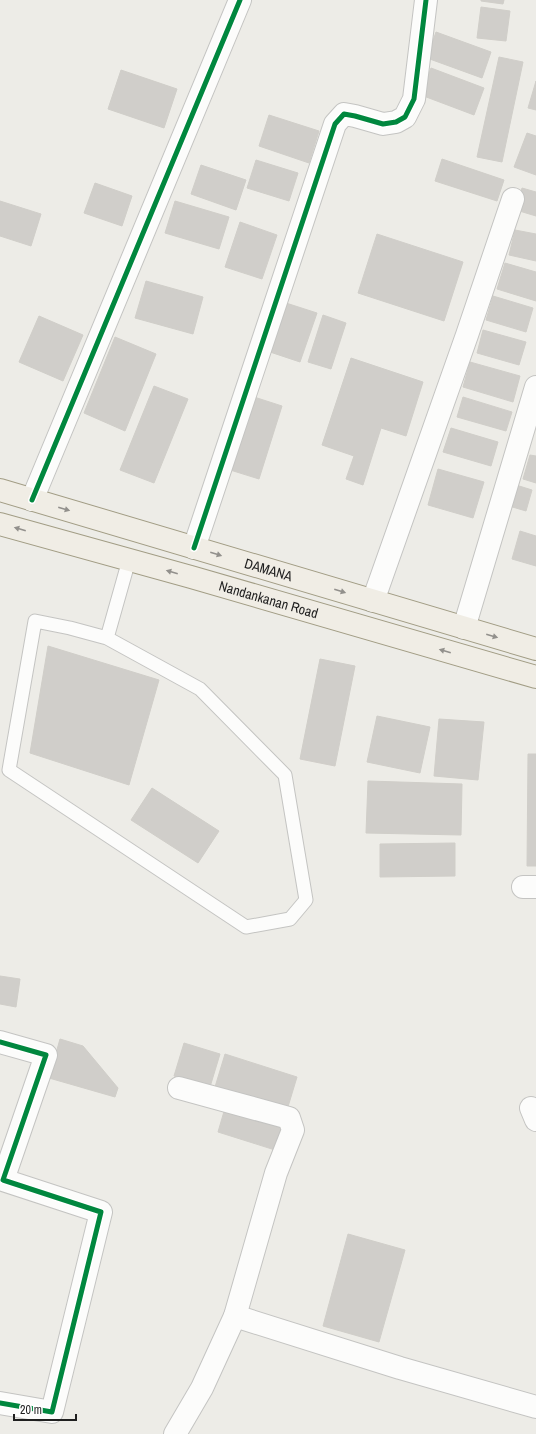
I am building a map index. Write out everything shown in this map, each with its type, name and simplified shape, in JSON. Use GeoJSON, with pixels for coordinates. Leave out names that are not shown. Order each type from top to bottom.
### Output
{"type":"FeatureCollection","features":[{"type":"Feature","properties":{"kind":"main road","name":"DAMANA"},"geometry":{"type":"LineString","coordinates":[[0,490],[536,649]]}},
{"type":"Feature","properties":{"kind":"main road","name":"Nandankanan Road"},"geometry":{"type":"LineString","coordinates":[[0,524],[536,678]]}},
{"type":"Feature","properties":{"kind":"street"},"geometry":{"type":"LineString","coordinates":[[32,500],[240,0]]}},
{"type":"Feature","properties":{"kind":"street"},"geometry":{"type":"LineString","coordinates":[[194,548],[335,124],[344,114],[383,124],[396,122],[405,117],[414,99],[426,0]]}},
{"type":"Feature","properties":{"kind":"street"},"geometry":{"type":"LineString","coordinates":[[372,601],[467,335],[513,199]]}},
{"type":"Feature","properties":{"kind":"street"},"geometry":{"type":"LineString","coordinates":[[464,628],[536,387]]}},
{"type":"Feature","properties":{"kind":"street"},"geometry":{"type":"LineString","coordinates":[[0,1042],[46,1055],[2,1185],[101,1212],[52,1412],[0,1403]]}},
{"type":"Feature","properties":{"kind":"street"},"geometry":{"type":"LineString","coordinates":[[175,1434],[202,1388],[235,1316],[276,1173],[293,1130],[289,1118],[179,1088]]}},
{"type":"Feature","properties":{"kind":"street"},"geometry":{"type":"LineString","coordinates":[[235,1316],[400,1368],[536,1407]]}},
{"type":"Feature","properties":{"kind":"lane"},"geometry":{"type":"LineString","coordinates":[[107,638],[129,560]]}},
{"type":"Feature","properties":{"kind":"lane"},"geometry":{"type":"LineString","coordinates":[[35,621],[70,628],[107,638],[200,689],[285,774],[306,900],[290,919],[246,927],[9,770],[35,621]]}},
{"type":"Feature","properties":{"kind":"building"},"geometry":{"type":"Polygon","coordinates":[[[481,0],[504,0],[503,4],[481,0]]]}},
{"type":"Feature","properties":{"kind":"building"},"geometry":{"type":"Polygon","coordinates":[[[481,7],[510,11],[506,41],[477,38],[481,7]]]}},
{"type":"Feature","properties":{"kind":"building"},"geometry":{"type":"Polygon","coordinates":[[[436,32],[491,52],[482,78],[427,58],[436,32]]]}},
{"type":"Feature","properties":{"kind":"building"},"geometry":{"type":"Polygon","coordinates":[[[499,57],[523,62],[502,162],[477,157],[499,57]]]}},
{"type":"Feature","properties":{"kind":"building"},"geometry":{"type":"Polygon","coordinates":[[[431,68],[484,88],[474,115],[421,95],[431,68]]]}},
{"type":"Feature","properties":{"kind":"building"},"geometry":{"type":"Polygon","coordinates":[[[121,70],[177,89],[164,128],[108,109],[121,70]]]}},
{"type":"Feature","properties":{"kind":"building"},"geometry":{"type":"Polygon","coordinates":[[[536,81],[536,110],[528,108],[536,81]]]}},
{"type":"Feature","properties":{"kind":"building"},"geometry":{"type":"Polygon","coordinates":[[[269,115],[319,131],[309,163],[259,146],[269,115]]]}},
{"type":"Feature","properties":{"kind":"building"},"geometry":{"type":"Polygon","coordinates":[[[527,133],[536,136],[536,175],[514,167],[527,133]]]}},
{"type":"Feature","properties":{"kind":"building"},"geometry":{"type":"Polygon","coordinates":[[[442,159],[504,180],[497,201],[435,181],[442,159]]]}},
{"type":"Feature","properties":{"kind":"building"},"geometry":{"type":"Polygon","coordinates":[[[256,160],[298,173],[289,201],[247,188],[256,160]]]}},
{"type":"Feature","properties":{"kind":"building"},"geometry":{"type":"Polygon","coordinates":[[[201,165],[246,180],[236,210],[191,194],[201,165]]]}},
{"type":"Feature","properties":{"kind":"building"},"geometry":{"type":"Polygon","coordinates":[[[95,183],[132,196],[122,226],[84,213],[95,183]]]}},
{"type":"Feature","properties":{"kind":"building"},"geometry":{"type":"Polygon","coordinates":[[[522,188],[536,192],[536,216],[516,210],[522,188]]]}},
{"type":"Feature","properties":{"kind":"building"},"geometry":{"type":"Polygon","coordinates":[[[0,201],[41,214],[31,246],[0,236],[0,201]]]}},
{"type":"Feature","properties":{"kind":"building"},"geometry":{"type":"Polygon","coordinates":[[[175,201],[229,217],[219,249],[165,233],[175,201]]]}},
{"type":"Feature","properties":{"kind":"building"},"geometry":{"type":"Polygon","coordinates":[[[240,222],[277,235],[262,279],[225,267],[240,222]]]}},
{"type":"Feature","properties":{"kind":"building"},"geometry":{"type":"Polygon","coordinates":[[[515,230],[536,234],[536,261],[509,255],[515,230]]]}},
{"type":"Feature","properties":{"kind":"building"},"geometry":{"type":"Polygon","coordinates":[[[377,234],[463,262],[444,321],[358,293],[377,234]]]}},
{"type":"Feature","properties":{"kind":"building"},"geometry":{"type":"Polygon","coordinates":[[[505,263],[536,272],[536,301],[497,289],[505,263]]]}},
{"type":"Feature","properties":{"kind":"building"},"geometry":{"type":"Polygon","coordinates":[[[146,281],[203,297],[193,334],[135,318],[146,281]]]}},
{"type":"Feature","properties":{"kind":"building"},"geometry":{"type":"Polygon","coordinates":[[[493,296],[533,308],[526,332],[486,320],[493,296]]]}},
{"type":"Feature","properties":{"kind":"building"},"geometry":{"type":"Polygon","coordinates":[[[286,303],[317,313],[300,362],[270,352],[286,303]]]}},
{"type":"Feature","properties":{"kind":"building"},"geometry":{"type":"Polygon","coordinates":[[[323,315],[346,323],[331,369],[308,362],[323,315]]]}},
{"type":"Feature","properties":{"kind":"building"},"geometry":{"type":"Polygon","coordinates":[[[39,316],[83,335],[63,381],[19,362],[39,316]]]}},
{"type":"Feature","properties":{"kind":"building"},"geometry":{"type":"Polygon","coordinates":[[[483,330],[526,342],[519,365],[477,353],[483,330]]]}},
{"type":"Feature","properties":{"kind":"building"},"geometry":{"type":"Polygon","coordinates":[[[115,337],[156,354],[125,431],[84,413],[115,337]]]}},
{"type":"Feature","properties":{"kind":"building"},"geometry":{"type":"Polygon","coordinates":[[[351,358],[423,382],[406,436],[381,428],[363,485],[346,479],[354,456],[322,445],[351,358]]]}},
{"type":"Feature","properties":{"kind":"building"},"geometry":{"type":"Polygon","coordinates":[[[470,362],[520,376],[513,402],[463,387],[470,362]]]}},
{"type":"Feature","properties":{"kind":"building"},"geometry":{"type":"Polygon","coordinates":[[[154,386],[188,399],[154,483],[120,470],[154,386]]]}},
{"type":"Feature","properties":{"kind":"building"},"geometry":{"type":"Polygon","coordinates":[[[251,396],[282,406],[259,479],[227,469],[251,396]]]}},
{"type":"Feature","properties":{"kind":"building"},"geometry":{"type":"Polygon","coordinates":[[[463,397],[512,412],[506,431],[457,417],[463,397]]]}},
{"type":"Feature","properties":{"kind":"building"},"geometry":{"type":"Polygon","coordinates":[[[451,428],[498,442],[491,466],[443,452],[451,428]]]}},
{"type":"Feature","properties":{"kind":"building"},"geometry":{"type":"Polygon","coordinates":[[[530,455],[536,456],[536,483],[523,479],[530,455]]]}},
{"type":"Feature","properties":{"kind":"building"},"geometry":{"type":"Polygon","coordinates":[[[438,469],[484,482],[473,518],[428,505],[438,469]]]}},
{"type":"Feature","properties":{"kind":"building"},"geometry":{"type":"Polygon","coordinates":[[[516,485],[532,490],[526,511],[509,506],[516,485]]]}},
{"type":"Feature","properties":{"kind":"building"},"geometry":{"type":"Polygon","coordinates":[[[520,531],[536,536],[536,566],[512,559],[520,531]]]}},
{"type":"Feature","properties":{"kind":"building"},"geometry":{"type":"Polygon","coordinates":[[[48,646],[159,680],[129,785],[30,753],[48,646]]]}},
{"type":"Feature","properties":{"kind":"building"},"geometry":{"type":"Polygon","coordinates":[[[320,659],[355,666],[335,766],[300,759],[320,659]]]}},
{"type":"Feature","properties":{"kind":"building"},"geometry":{"type":"Polygon","coordinates":[[[377,716],[430,727],[420,773],[367,762],[377,716]]]}},
{"type":"Feature","properties":{"kind":"building"},"geometry":{"type":"Polygon","coordinates":[[[439,719],[484,722],[478,780],[434,776],[439,719]]]}},
{"type":"Feature","properties":{"kind":"building"},"geometry":{"type":"Polygon","coordinates":[[[528,754],[536,754],[536,866],[527,866],[528,754]]]}},
{"type":"Feature","properties":{"kind":"building"},"geometry":{"type":"Polygon","coordinates":[[[368,781],[462,784],[461,835],[366,833],[368,781]]]}},
{"type":"Feature","properties":{"kind":"building"},"geometry":{"type":"Polygon","coordinates":[[[152,788],[219,831],[198,863],[131,820],[152,788]]]}},
{"type":"Feature","properties":{"kind":"building"},"geometry":{"type":"Polygon","coordinates":[[[455,843],[455,876],[380,877],[380,844],[455,843]]]}},
{"type":"Feature","properties":{"kind":"building"},"geometry":{"type":"Polygon","coordinates":[[[0,976],[20,979],[16,1007],[0,1004],[0,976]]]}},
{"type":"Feature","properties":{"kind":"building"},"geometry":{"type":"Polygon","coordinates":[[[60,1039],[83,1046],[118,1088],[115,1097],[49,1078],[60,1039]]]}},
{"type":"Feature","properties":{"kind":"building"},"geometry":{"type":"Polygon","coordinates":[[[184,1043],[220,1054],[210,1087],[174,1076],[184,1043]]]}},
{"type":"Feature","properties":{"kind":"building"},"geometry":{"type":"Polygon","coordinates":[[[225,1054],[297,1077],[287,1110],[215,1087],[225,1054]]]}},
{"type":"Feature","properties":{"kind":"building"},"geometry":{"type":"Polygon","coordinates":[[[225,1108],[283,1126],[275,1150],[218,1132],[225,1108]]]}},
{"type":"Feature","properties":{"kind":"building"},"geometry":{"type":"Polygon","coordinates":[[[348,1234],[405,1250],[379,1342],[323,1326],[348,1234]]]}},
{"type":"Feature","properties":{"kind":"cycle path"},"geometry":{"type":"LineString","coordinates":[[32,500],[240,0]]}},
{"type":"Feature","properties":{"kind":"cycle path"},"geometry":{"type":"LineString","coordinates":[[194,548],[335,124],[344,114],[383,124],[396,122],[405,117],[414,99],[426,0]]}},
{"type":"Feature","properties":{"kind":"cycle path"},"geometry":{"type":"LineString","coordinates":[[0,1042],[46,1055],[3,1180],[101,1212],[52,1412],[0,1403]]}}]}
